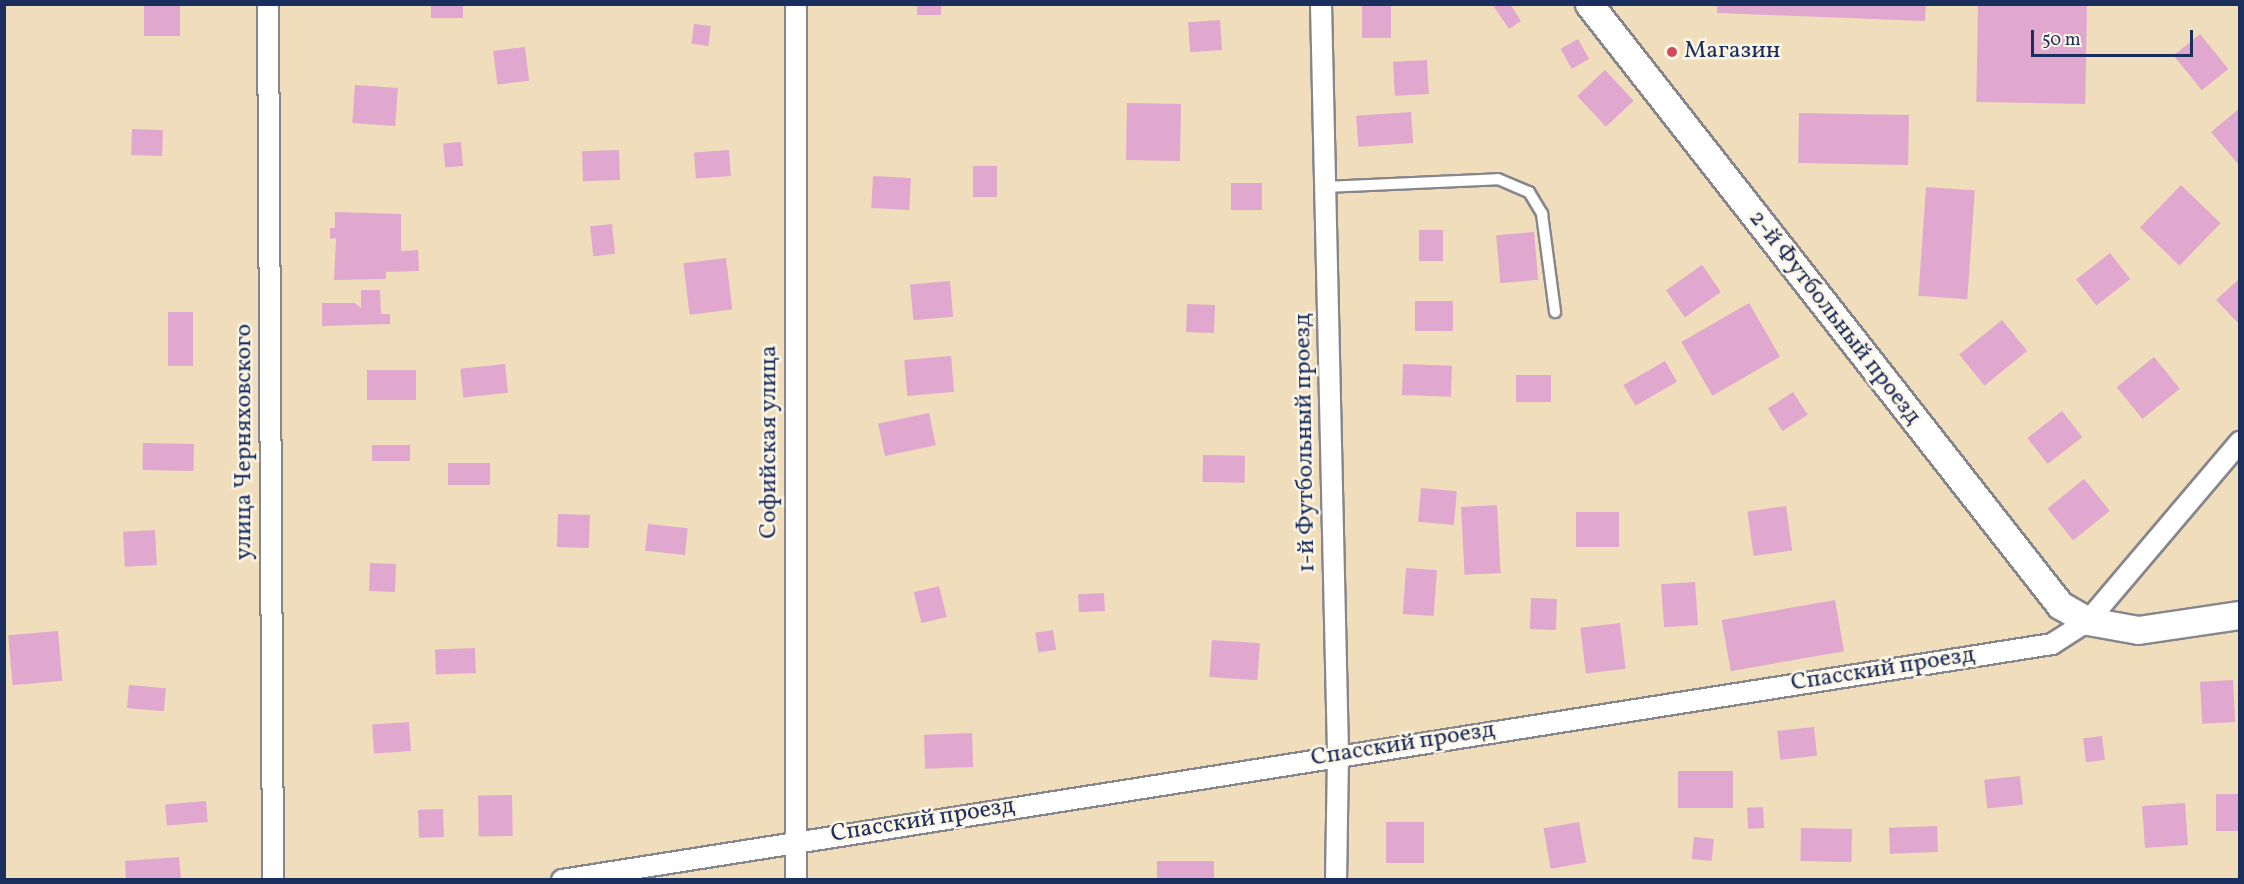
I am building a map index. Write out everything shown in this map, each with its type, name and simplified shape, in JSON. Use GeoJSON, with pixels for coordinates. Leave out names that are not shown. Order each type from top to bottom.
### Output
{"type":"FeatureCollection","features":[{"type":"Feature","properties":{"kind":"street","name":"улица Черняховского"},"geometry":{"type":"LineString","coordinates":[[268,4],[273,879]]}},
{"type":"Feature","properties":{"kind":"street","name":"Софийская улица"},"geometry":{"type":"LineString","coordinates":[[796,4],[794,842],[796,879]]}},
{"type":"Feature","properties":{"kind":"street","name":"1-й Футбольный проезд"},"geometry":{"type":"LineString","coordinates":[[1321,4],[1338,755],[1336,879]]}},
{"type":"Feature","properties":{"kind":"street","name":"2-й Футбольный проезд"},"geometry":{"type":"LineString","coordinates":[[1589,4],[2060,605],[2088,621]]}},
{"type":"Feature","properties":{"kind":"street","name":"Спасский проезд"},"geometry":{"type":"LineString","coordinates":[[562,879],[2052,644],[2088,621],[2240,442]]}},
{"type":"Feature","properties":{"kind":"street"},"geometry":{"type":"LineString","coordinates":[[2088,621],[2138,630],[2240,615]]}},
{"type":"Feature","properties":{"kind":"lane"},"geometry":{"type":"LineString","coordinates":[[1325,187],[1498,179],[1529,192],[1542,214],[1556,312]]}},
{"type":"Feature","properties":{"kind":"building"},"geometry":{"type":"Polygon","coordinates":[[[144,4],[180,4],[180,36],[144,36],[144,4]]]}},
{"type":"Feature","properties":{"kind":"building"},"geometry":{"type":"Polygon","coordinates":[[[431,4],[463,4],[463,18],[431,18],[431,4]]]}},
{"type":"Feature","properties":{"kind":"building"},"geometry":{"type":"Polygon","coordinates":[[[917,4],[941,4],[941,15],[917,15],[917,4]]]}},
{"type":"Feature","properties":{"kind":"building"},"geometry":{"type":"Polygon","coordinates":[[[1492,4],[1510,4],[1521,21],[1509,29],[1492,4]]]}},
{"type":"Feature","properties":{"kind":"building"},"geometry":{"type":"Polygon","coordinates":[[[1717,4],[1926,4],[1925,21],[1717,13],[1717,4]]]}},
{"type":"Feature","properties":{"kind":"building"},"geometry":{"type":"Polygon","coordinates":[[[1978,4],[2087,6],[2085,104],[1976,102],[1978,4]]]}},
{"type":"Feature","properties":{"kind":"building"},"geometry":{"type":"Polygon","coordinates":[[[1362,5],[1391,5],[1391,38],[1362,38],[1362,5]]]}},
{"type":"Feature","properties":{"kind":"building"},"geometry":{"type":"Polygon","coordinates":[[[1220,20],[1222,50],[1190,52],[1188,22],[1220,20]]]}},
{"type":"Feature","properties":{"kind":"building"},"geometry":{"type":"Polygon","coordinates":[[[694,24],[711,26],[708,46],[692,44],[694,24]]]}},
{"type":"Feature","properties":{"kind":"building"},"geometry":{"type":"Polygon","coordinates":[[[2200,34],[2228,69],[2202,90],[2174,55],[2200,34]]]}},
{"type":"Feature","properties":{"kind":"building"},"geometry":{"type":"Polygon","coordinates":[[[1578,39],[1589,59],[1572,69],[1561,49],[1578,39]]]}},
{"type":"Feature","properties":{"kind":"building"},"geometry":{"type":"Polygon","coordinates":[[[525,47],[529,81],[497,85],[493,51],[525,47]]]}},
{"type":"Feature","properties":{"kind":"building"},"geometry":{"type":"Polygon","coordinates":[[[1427,60],[1429,94],[1395,96],[1393,62],[1427,60]]]}},
{"type":"Feature","properties":{"kind":"building"},"geometry":{"type":"Polygon","coordinates":[[[1605,70],[1634,101],[1606,127],[1577,96],[1605,70]]]}},
{"type":"Feature","properties":{"kind":"building"},"geometry":{"type":"Polygon","coordinates":[[[355,85],[398,88],[395,126],[352,123],[355,85]]]}},
{"type":"Feature","properties":{"kind":"building"},"geometry":{"type":"Polygon","coordinates":[[[1127,103],[1181,104],[1180,161],[1126,160],[1127,103]]]}},
{"type":"Feature","properties":{"kind":"building"},"geometry":{"type":"Polygon","coordinates":[[[2240,108],[2240,162],[2238,164],[2211,132],[2240,108]]]}},
{"type":"Feature","properties":{"kind":"building"},"geometry":{"type":"Polygon","coordinates":[[[1411,112],[1413,143],[1358,147],[1356,116],[1411,112]]]}},
{"type":"Feature","properties":{"kind":"building"},"geometry":{"type":"Polygon","coordinates":[[[1799,113],[1909,115],[1908,165],[1798,163],[1799,113]]]}},
{"type":"Feature","properties":{"kind":"building"},"geometry":{"type":"Polygon","coordinates":[[[132,129],[163,130],[162,156],[131,155],[132,129]]]}},
{"type":"Feature","properties":{"kind":"building"},"geometry":{"type":"Polygon","coordinates":[[[461,142],[463,166],[445,167],[443,144],[461,142]]]}},
{"type":"Feature","properties":{"kind":"building"},"geometry":{"type":"Polygon","coordinates":[[[619,150],[620,180],[583,181],[582,151],[619,150]]]}},
{"type":"Feature","properties":{"kind":"building"},"geometry":{"type":"Polygon","coordinates":[[[729,150],[731,176],[696,178],[694,152],[729,150]]]}},
{"type":"Feature","properties":{"kind":"building"},"geometry":{"type":"Polygon","coordinates":[[[973,166],[997,166],[997,197],[973,197],[973,166]]]}},
{"type":"Feature","properties":{"kind":"building"},"geometry":{"type":"Polygon","coordinates":[[[873,176],[911,178],[909,210],[871,208],[873,176]]]}},
{"type":"Feature","properties":{"kind":"building"},"geometry":{"type":"Polygon","coordinates":[[[1231,183],[1262,183],[1262,210],[1231,210],[1231,183]]]}},
{"type":"Feature","properties":{"kind":"building"},"geometry":{"type":"Polygon","coordinates":[[[2181,185],[2221,223],[2180,266],[2140,227],[2181,185]]]}},
{"type":"Feature","properties":{"kind":"building"},"geometry":{"type":"Polygon","coordinates":[[[1926,187],[1975,190],[1967,299],[1918,296],[1926,187]]]}},
{"type":"Feature","properties":{"kind":"building"},"geometry":{"type":"Polygon","coordinates":[[[335,212],[401,214],[401,251],[418,250],[419,271],[386,272],[386,279],[334,280],[336,238],[330,239],[330,228],[335,228],[335,212]]]}},
{"type":"Feature","properties":{"kind":"building"},"geometry":{"type":"Polygon","coordinates":[[[612,224],[615,254],[593,256],[590,226],[612,224]]]}},
{"type":"Feature","properties":{"kind":"building"},"geometry":{"type":"Polygon","coordinates":[[[1419,230],[1443,230],[1443,261],[1419,261],[1419,230]]]}},
{"type":"Feature","properties":{"kind":"building"},"geometry":{"type":"Polygon","coordinates":[[[1534,232],[1538,280],[1500,283],[1496,235],[1534,232]]]}},
{"type":"Feature","properties":{"kind":"building"},"geometry":{"type":"Polygon","coordinates":[[[2110,253],[2130,279],[2096,305],[2076,279],[2110,253]]]}},
{"type":"Feature","properties":{"kind":"building"},"geometry":{"type":"Polygon","coordinates":[[[726,258],[732,310],[690,315],[683,263],[726,258]]]}},
{"type":"Feature","properties":{"kind":"building"},"geometry":{"type":"Polygon","coordinates":[[[1702,265],[1721,292],[1685,317],[1666,290],[1702,265]]]}},
{"type":"Feature","properties":{"kind":"building"},"geometry":{"type":"Polygon","coordinates":[[[2240,278],[2240,325],[2216,300],[2240,278]]]}},
{"type":"Feature","properties":{"kind":"building"},"geometry":{"type":"Polygon","coordinates":[[[950,281],[953,317],[913,320],[910,284],[950,281]]]}},
{"type":"Feature","properties":{"kind":"building"},"geometry":{"type":"Polygon","coordinates":[[[361,290],[380,290],[381,314],[390,314],[390,324],[322,326],[322,303],[355,303],[361,308],[361,290]]]}},
{"type":"Feature","properties":{"kind":"building"},"geometry":{"type":"Polygon","coordinates":[[[1415,301],[1453,301],[1453,331],[1415,331],[1415,301]]]}},
{"type":"Feature","properties":{"kind":"building"},"geometry":{"type":"Polygon","coordinates":[[[1749,303],[1780,357],[1712,396],[1681,342],[1749,303]]]}},
{"type":"Feature","properties":{"kind":"building"},"geometry":{"type":"Polygon","coordinates":[[[1187,304],[1215,305],[1214,333],[1186,332],[1187,304]]]}},
{"type":"Feature","properties":{"kind":"building"},"geometry":{"type":"Polygon","coordinates":[[[168,312],[193,312],[193,366],[168,366],[168,312]]]}},
{"type":"Feature","properties":{"kind":"building"},"geometry":{"type":"Polygon","coordinates":[[[2002,320],[2027,351],[1984,386],[1959,355],[2002,320]]]}},
{"type":"Feature","properties":{"kind":"building"},"geometry":{"type":"Polygon","coordinates":[[[951,356],[954,392],[907,396],[904,360],[951,356]]]}},
{"type":"Feature","properties":{"kind":"building"},"geometry":{"type":"Polygon","coordinates":[[[2154,357],[2180,389],[2142,419],[2117,387],[2154,357]]]}},
{"type":"Feature","properties":{"kind":"building"},"geometry":{"type":"Polygon","coordinates":[[[1665,361],[1677,382],[1635,406],[1623,385],[1665,361]]]}},
{"type":"Feature","properties":{"kind":"building"},"geometry":{"type":"Polygon","coordinates":[[[505,364],[508,393],[463,398],[460,369],[505,364]]]}},
{"type":"Feature","properties":{"kind":"building"},"geometry":{"type":"Polygon","coordinates":[[[1403,364],[1452,366],[1451,397],[1402,395],[1403,364]]]}},
{"type":"Feature","properties":{"kind":"building"},"geometry":{"type":"Polygon","coordinates":[[[367,370],[416,370],[416,400],[367,400],[367,370]]]}},
{"type":"Feature","properties":{"kind":"building"},"geometry":{"type":"Polygon","coordinates":[[[1516,375],[1551,375],[1551,402],[1516,402],[1516,375]]]}},
{"type":"Feature","properties":{"kind":"building"},"geometry":{"type":"Polygon","coordinates":[[[1793,392],[1808,415],[1783,431],[1768,408],[1793,392]]]}},
{"type":"Feature","properties":{"kind":"building"},"geometry":{"type":"Polygon","coordinates":[[[2062,411],[2082,437],[2048,464],[2027,438],[2062,411]]]}},
{"type":"Feature","properties":{"kind":"building"},"geometry":{"type":"Polygon","coordinates":[[[929,413],[936,445],[885,456],[878,424],[929,413]]]}},
{"type":"Feature","properties":{"kind":"building"},"geometry":{"type":"Polygon","coordinates":[[[143,443],[194,444],[194,471],[143,470],[143,443]]]}},
{"type":"Feature","properties":{"kind":"building"},"geometry":{"type":"Polygon","coordinates":[[[372,445],[410,445],[410,461],[372,461],[372,445]]]}},
{"type":"Feature","properties":{"kind":"building"},"geometry":{"type":"Polygon","coordinates":[[[1203,455],[1245,456],[1245,483],[1203,482],[1203,455]]]}},
{"type":"Feature","properties":{"kind":"building"},"geometry":{"type":"Polygon","coordinates":[[[448,463],[490,463],[490,485],[448,485],[448,463]]]}},
{"type":"Feature","properties":{"kind":"building"},"geometry":{"type":"Polygon","coordinates":[[[2084,479],[2110,511],[2073,540],[2047,509],[2084,479]]]}},
{"type":"Feature","properties":{"kind":"building"},"geometry":{"type":"Polygon","coordinates":[[[1421,488],[1457,491],[1454,525],[1418,522],[1421,488]]]}},
{"type":"Feature","properties":{"kind":"building"},"geometry":{"type":"Polygon","coordinates":[[[1497,505],[1501,573],[1465,575],[1461,507],[1497,505]]]}},
{"type":"Feature","properties":{"kind":"building"},"geometry":{"type":"Polygon","coordinates":[[[1786,506],[1792,551],[1754,556],[1747,511],[1786,506]]]}},
{"type":"Feature","properties":{"kind":"building"},"geometry":{"type":"Polygon","coordinates":[[[1576,512],[1619,512],[1619,547],[1576,547],[1576,512]]]}},
{"type":"Feature","properties":{"kind":"building"},"geometry":{"type":"Polygon","coordinates":[[[558,514],[590,515],[589,548],[557,547],[558,514]]]}},
{"type":"Feature","properties":{"kind":"building"},"geometry":{"type":"Polygon","coordinates":[[[648,524],[688,528],[685,555],[645,551],[648,524]]]}},
{"type":"Feature","properties":{"kind":"building"},"geometry":{"type":"Polygon","coordinates":[[[155,530],[157,565],[125,567],[123,532],[155,530]]]}},
{"type":"Feature","properties":{"kind":"building"},"geometry":{"type":"Polygon","coordinates":[[[370,563],[396,564],[395,592],[369,591],[370,563]]]}},
{"type":"Feature","properties":{"kind":"building"},"geometry":{"type":"Polygon","coordinates":[[[1406,568],[1437,570],[1434,616],[1403,614],[1406,568]]]}},
{"type":"Feature","properties":{"kind":"building"},"geometry":{"type":"Polygon","coordinates":[[[1695,582],[1698,625],[1664,627],[1661,584],[1695,582]]]}},
{"type":"Feature","properties":{"kind":"building"},"geometry":{"type":"Polygon","coordinates":[[[939,586],[947,617],[922,623],[914,592],[939,586]]]}},
{"type":"Feature","properties":{"kind":"building"},"geometry":{"type":"Polygon","coordinates":[[[1104,593],[1105,611],[1079,612],[1078,594],[1104,593]]]}},
{"type":"Feature","properties":{"kind":"building"},"geometry":{"type":"Polygon","coordinates":[[[1531,598],[1557,599],[1556,630],[1530,629],[1531,598]]]}},
{"type":"Feature","properties":{"kind":"building"},"geometry":{"type":"Polygon","coordinates":[[[1835,600],[1844,651],[1731,671],[1722,620],[1835,600]]]}},
{"type":"Feature","properties":{"kind":"building"},"geometry":{"type":"Polygon","coordinates":[[[1620,623],[1626,669],[1586,674],[1580,628],[1620,623]]]}},
{"type":"Feature","properties":{"kind":"building"},"geometry":{"type":"Polygon","coordinates":[[[1053,630],[1056,650],[1038,653],[1035,633],[1053,630]]]}},
{"type":"Feature","properties":{"kind":"building"},"geometry":{"type":"Polygon","coordinates":[[[58,631],[62,681],[13,685],[8,635],[58,631]]]}},
{"type":"Feature","properties":{"kind":"building"},"geometry":{"type":"Polygon","coordinates":[[[1212,640],[1260,643],[1257,680],[1209,677],[1212,640]]]}},
{"type":"Feature","properties":{"kind":"building"},"geometry":{"type":"Polygon","coordinates":[[[475,648],[476,673],[436,674],[435,649],[475,648]]]}},
{"type":"Feature","properties":{"kind":"building"},"geometry":{"type":"Polygon","coordinates":[[[2233,680],[2235,722],[2202,724],[2200,682],[2233,680]]]}},
{"type":"Feature","properties":{"kind":"building"},"geometry":{"type":"Polygon","coordinates":[[[129,685],[166,688],[164,711],[127,708],[129,685]]]}},
{"type":"Feature","properties":{"kind":"building"},"geometry":{"type":"Polygon","coordinates":[[[409,722],[411,751],[374,754],[372,725],[409,722]]]}},
{"type":"Feature","properties":{"kind":"building"},"geometry":{"type":"Polygon","coordinates":[[[1814,727],[1817,756],[1780,760],[1777,731],[1814,727]]]}},
{"type":"Feature","properties":{"kind":"building"},"geometry":{"type":"Polygon","coordinates":[[[972,733],[973,767],[925,769],[924,735],[972,733]]]}},
{"type":"Feature","properties":{"kind":"building"},"geometry":{"type":"Polygon","coordinates":[[[2102,736],[2105,760],[2086,762],[2083,738],[2102,736]]]}},
{"type":"Feature","properties":{"kind":"building"},"geometry":{"type":"Polygon","coordinates":[[[1678,771],[1733,771],[1733,808],[1678,808],[1678,771]]]}},
{"type":"Feature","properties":{"kind":"building"},"geometry":{"type":"Polygon","coordinates":[[[2020,776],[2023,805],[1987,809],[1984,780],[2020,776]]]}},
{"type":"Feature","properties":{"kind":"building"},"geometry":{"type":"Polygon","coordinates":[[[2216,794],[2240,794],[2240,831],[2216,831],[2216,794]]]}},
{"type":"Feature","properties":{"kind":"building"},"geometry":{"type":"Polygon","coordinates":[[[512,795],[513,836],[479,837],[478,796],[512,795]]]}},
{"type":"Feature","properties":{"kind":"building"},"geometry":{"type":"Polygon","coordinates":[[[206,801],[208,822],[167,825],[165,805],[206,801]]]}},
{"type":"Feature","properties":{"kind":"building"},"geometry":{"type":"Polygon","coordinates":[[[2185,803],[2188,845],[2145,848],[2142,806],[2185,803]]]}},
{"type":"Feature","properties":{"kind":"building"},"geometry":{"type":"Polygon","coordinates":[[[1763,807],[1764,828],[1748,829],[1747,808],[1763,807]]]}},
{"type":"Feature","properties":{"kind":"building"},"geometry":{"type":"Polygon","coordinates":[[[443,809],[444,837],[419,838],[418,810],[443,809]]]}},
{"type":"Feature","properties":{"kind":"building"},"geometry":{"type":"Polygon","coordinates":[[[1386,822],[1424,822],[1424,863],[1386,863],[1386,822]]]}},
{"type":"Feature","properties":{"kind":"building"},"geometry":{"type":"Polygon","coordinates":[[[1579,822],[1586,862],[1551,869],[1544,828],[1579,822]]]}},
{"type":"Feature","properties":{"kind":"building"},"geometry":{"type":"Polygon","coordinates":[[[1937,826],[1938,852],[1890,854],[1889,828],[1937,826]]]}},
{"type":"Feature","properties":{"kind":"building"},"geometry":{"type":"Polygon","coordinates":[[[1801,828],[1852,829],[1851,862],[1800,861],[1801,828]]]}},
{"type":"Feature","properties":{"kind":"building"},"geometry":{"type":"Polygon","coordinates":[[[1694,837],[1714,839],[1712,861],[1692,859],[1694,837]]]}},
{"type":"Feature","properties":{"kind":"building"},"geometry":{"type":"Polygon","coordinates":[[[179,857],[181,880],[126,880],[125,861],[179,857]]]}},
{"type":"Feature","properties":{"kind":"building"},"geometry":{"type":"Polygon","coordinates":[[[1157,861],[1214,861],[1214,880],[1157,880],[1157,861]]]}},
{"type":"Feature","properties":{"kind":"place","name":"Магазин"},"geometry":{"type":"Point","coordinates":[1672,52]}}]}
